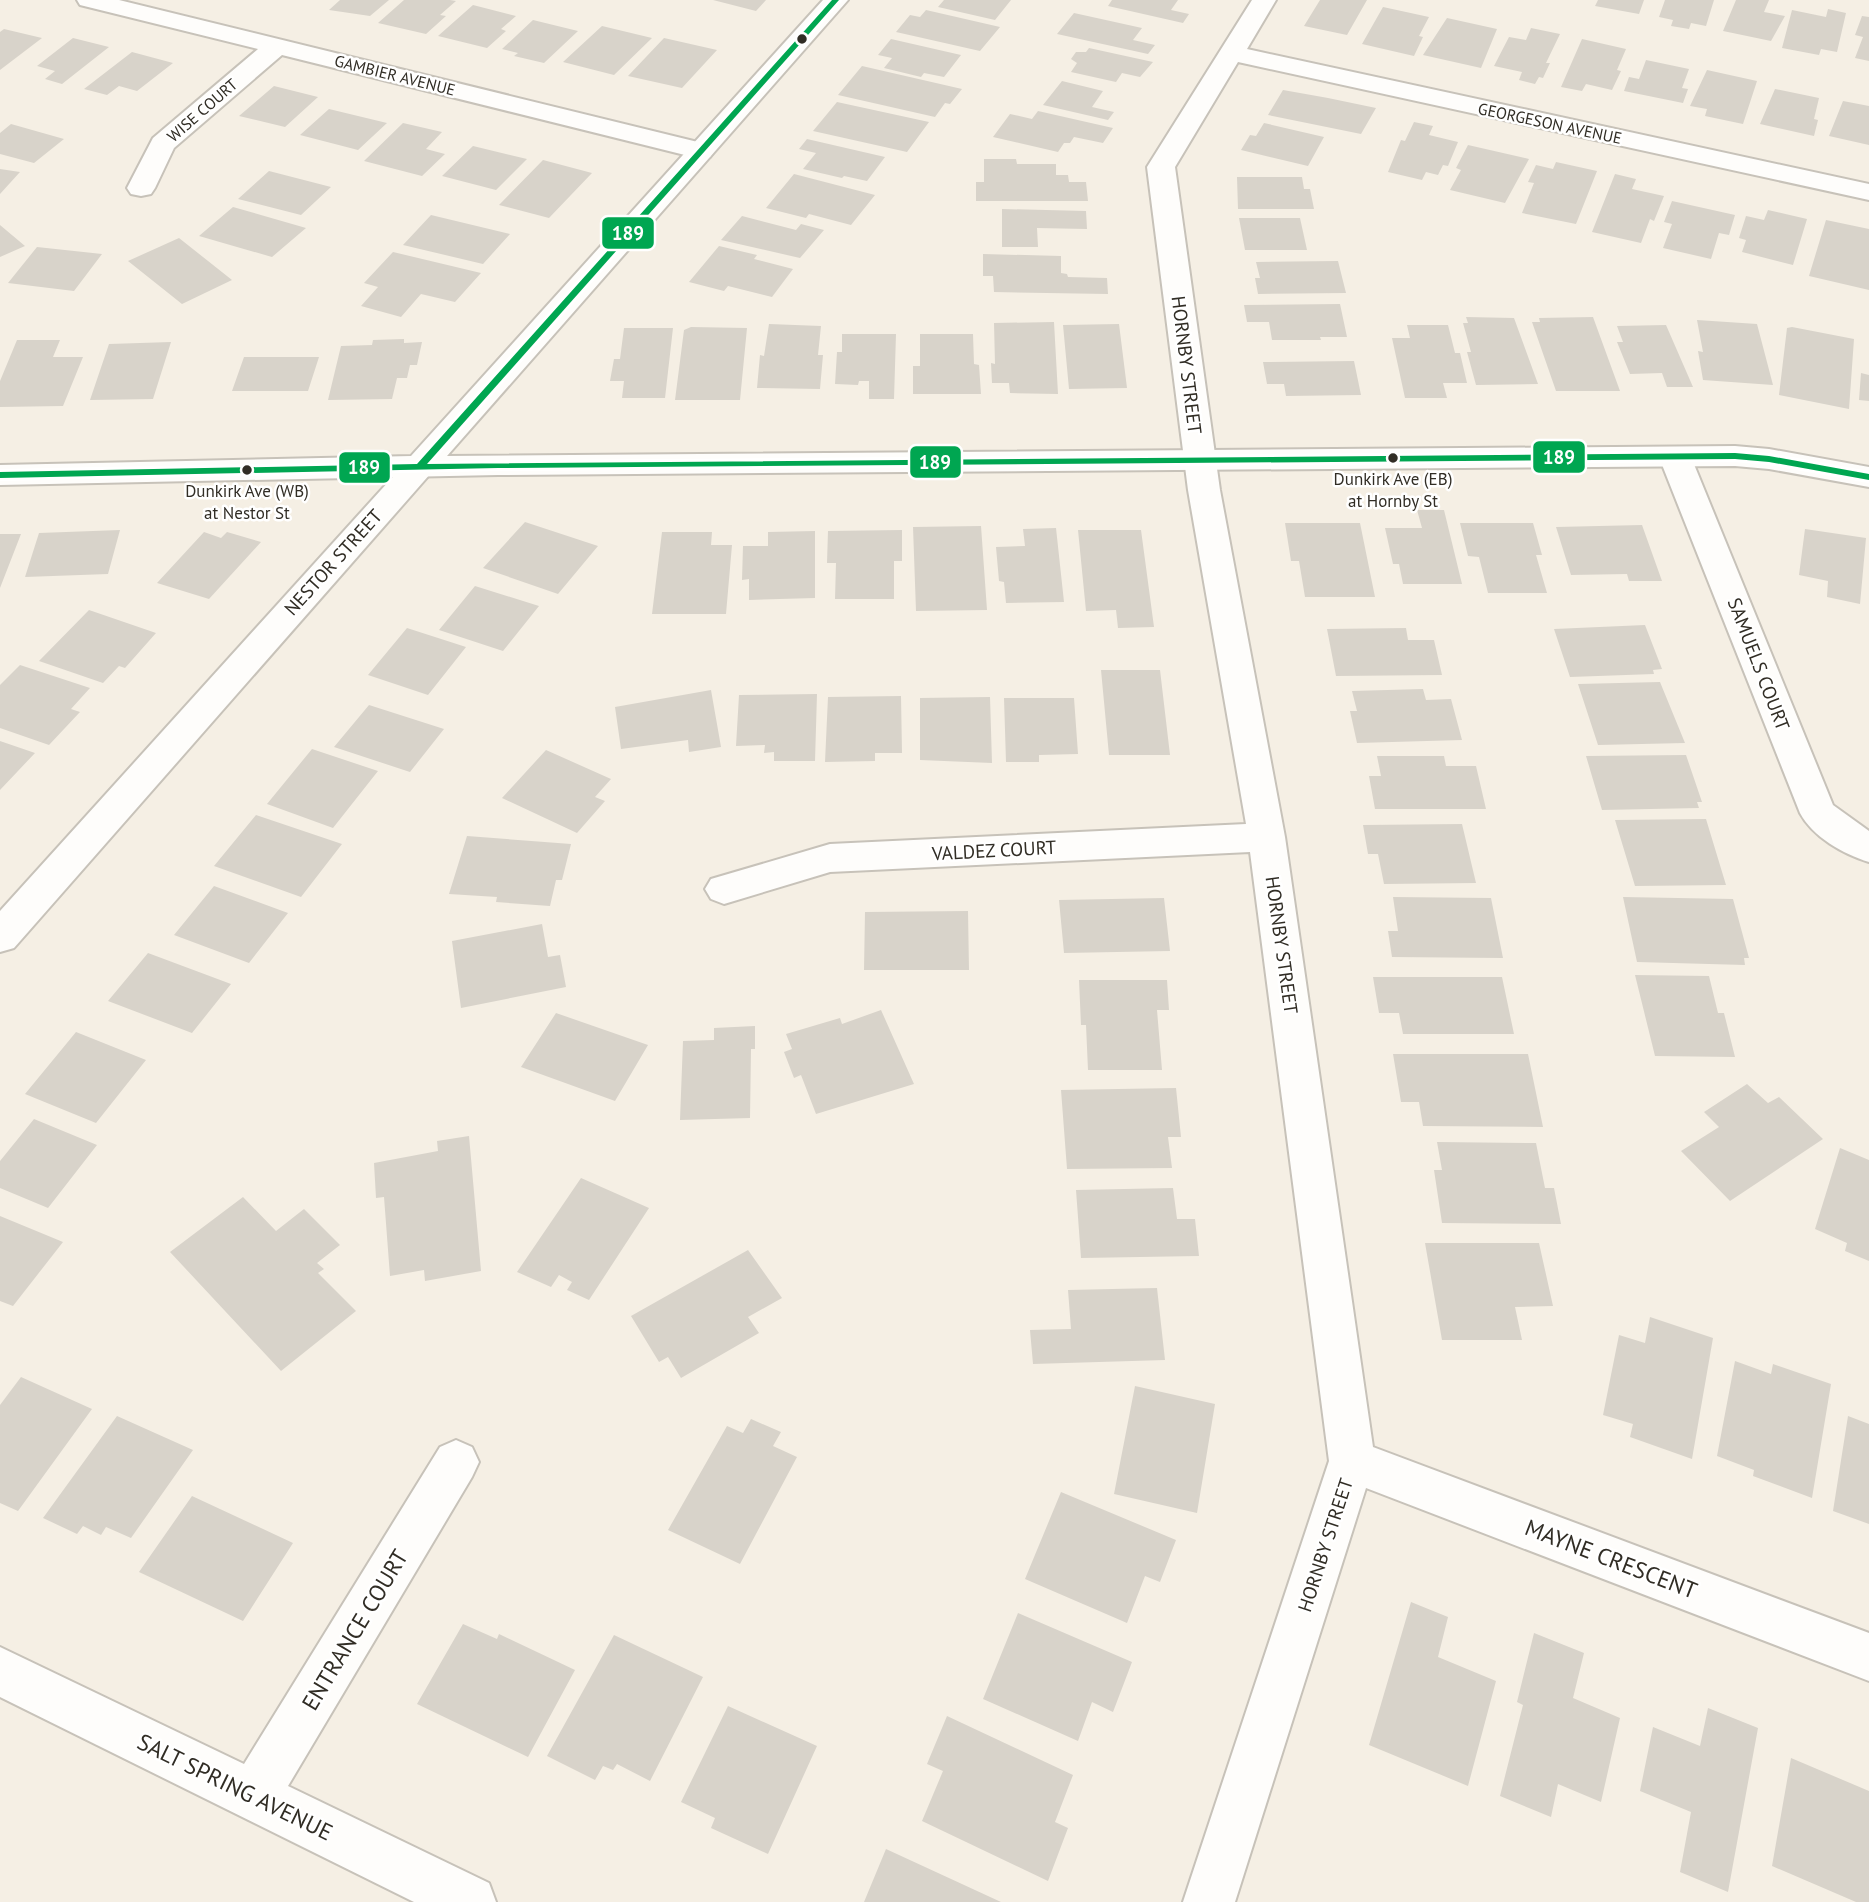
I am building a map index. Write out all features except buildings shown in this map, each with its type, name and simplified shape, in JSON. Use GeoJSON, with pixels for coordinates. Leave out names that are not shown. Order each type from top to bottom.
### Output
{"type":"FeatureCollection","features":[{"type":"Feature","properties":{"kind":"street","name":"GAMBIER AVENUE"},"geometry":{"type":"LineString","coordinates":[[89,0],[701,151]]}},
{"type":"Feature","properties":{"kind":"street","name":"NESTOR STREET"},"geometry":{"type":"LineString","coordinates":[[0,937],[836,0]]}},
{"type":"Feature","properties":{"kind":"street","name":"HORNBY STREET"},"geometry":{"type":"LineString","coordinates":[[1209,1902],[1352,1461],[1267,837],[1199,459],[1161,167],[1264,0]]}},
{"type":"Feature","properties":{"kind":"street","name":"WISE COURT"},"geometry":{"type":"LineString","coordinates":[[141,188],[162,144],[279,45]]}},
{"type":"Feature","properties":{"kind":"street","name":"GEORGESON AVENUE"},"geometry":{"type":"LineString","coordinates":[[1231,53],[1869,192]]}},
{"type":"Feature","properties":{"kind":"street"},"geometry":{"type":"LineString","coordinates":[[0,475],[420,466],[1675,457],[1769,458],[1869,477]]}},
{"type":"Feature","properties":{"kind":"street","name":"SAMUELS COURT"},"geometry":{"type":"LineString","coordinates":[[1675,457],[1692,492],[1818,813],[1842,833],[1869,848]]}},
{"type":"Feature","properties":{"kind":"street","name":"VALDEZ COURT"},"geometry":{"type":"LineString","coordinates":[[724,889],[830,858],[1267,837]]}},
{"type":"Feature","properties":{"kind":"street","name":"MAYNE CRESCENT"},"geometry":{"type":"LineString","coordinates":[[1352,1461],[1869,1657]]}},
{"type":"Feature","properties":{"kind":"street","name":"ENTRANCE COURT"},"geometry":{"type":"LineString","coordinates":[[253,1797],[456,1462]]}},
{"type":"Feature","properties":{"kind":"street","name":"SALT SPRING AVENUE"},"geometry":{"type":"LineString","coordinates":[[0,1671],[470,1902]]}},
{"type":"Feature","properties":{"kind":"transit line","name":"189"},"geometry":{"type":"LineString","coordinates":[[420,466],[836,0]]}},
{"type":"Feature","properties":{"kind":"transit line","name":"189"},"geometry":{"type":"LineString","coordinates":[[0,475],[498,465],[1735,456],[1769,459],[1869,477]]}},
{"type":"Feature","properties":{"kind":"place","name":"Dunkirk Ave (EB) at Hornby St"},"geometry":{"type":"Point","coordinates":[1393,458]}},
{"type":"Feature","properties":{"kind":"place","name":"Dunkirk Ave (WB) at Nestor St"},"geometry":{"type":"Point","coordinates":[247,470]}}]}
